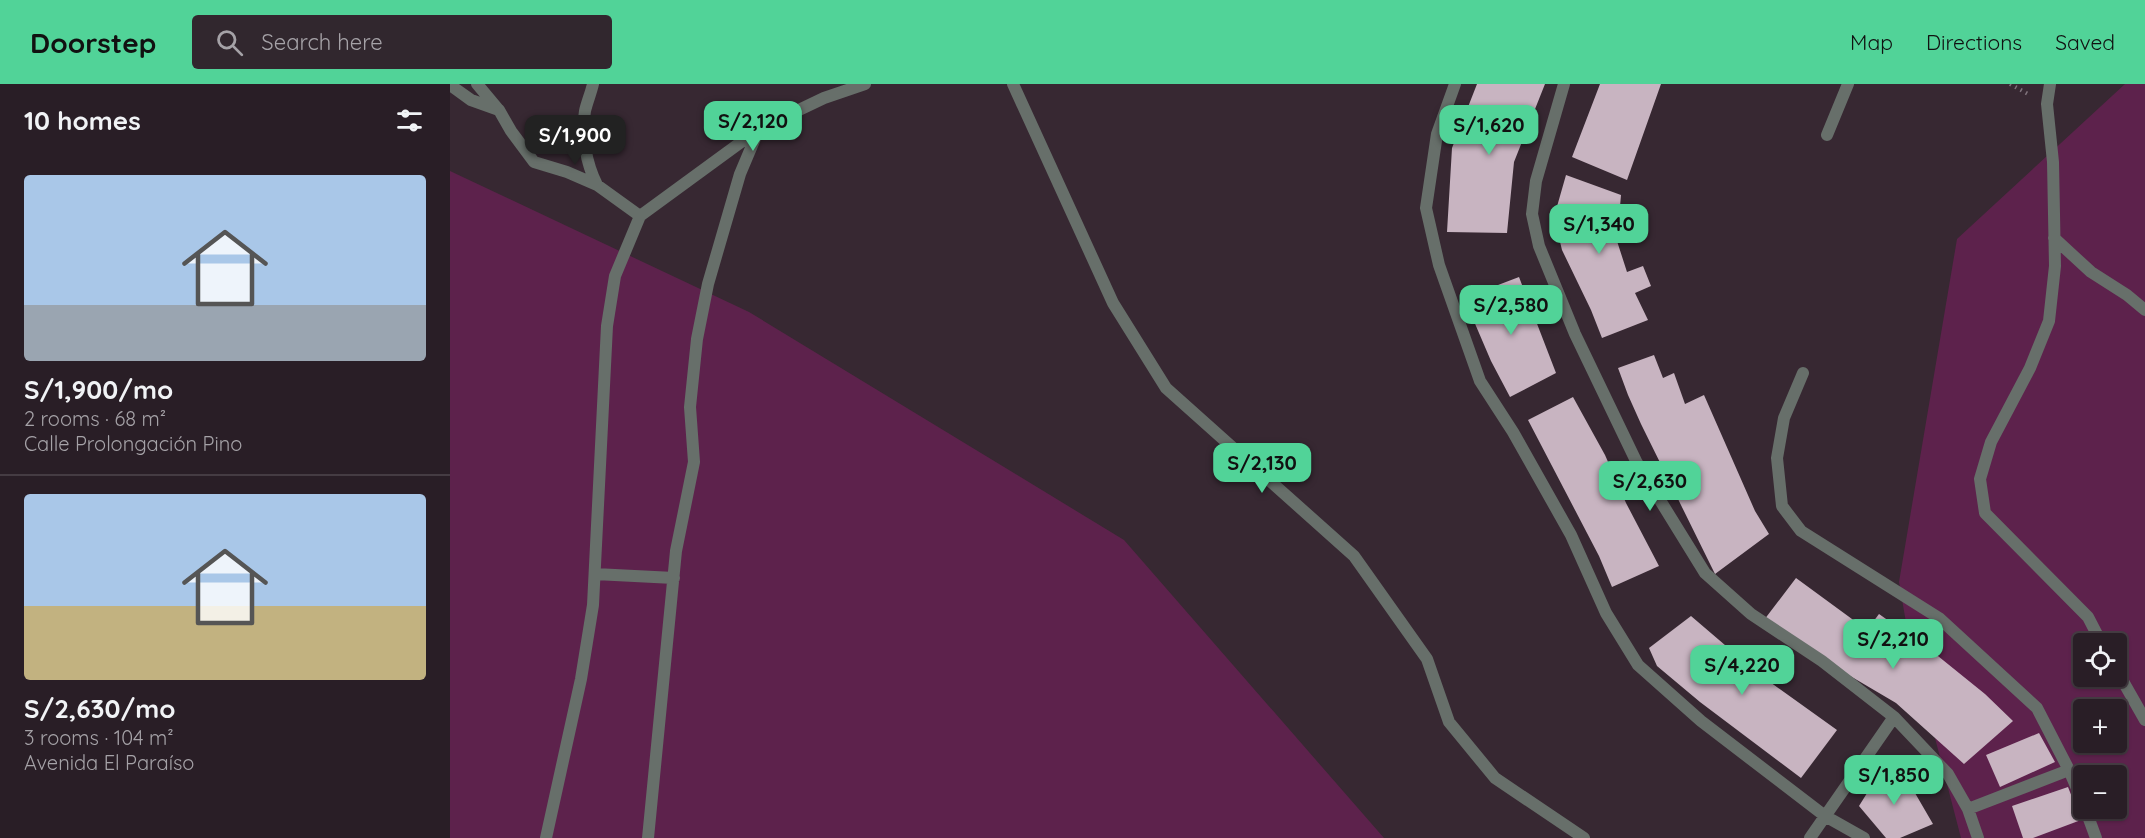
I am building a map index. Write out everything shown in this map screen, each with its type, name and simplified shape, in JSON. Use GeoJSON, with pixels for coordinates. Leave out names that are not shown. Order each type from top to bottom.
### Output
{"type":"FeatureCollection","features":[{"type":"Feature","properties":{"kind":"street"},"geometry":{"type":"LineString","coordinates":[[477,84],[499,110],[534,162],[597,184],[640,216]]}},
{"type":"Feature","properties":{"kind":"street"},"geometry":{"type":"LineString","coordinates":[[593,84],[585,111],[584,142],[597,184]]}},
{"type":"Feature","properties":{"kind":"street"},"geometry":{"type":"LineString","coordinates":[[546,838],[581,679],[593,605],[607,326],[615,276],[640,216],[759,129],[824,98],[865,84]]}},
{"type":"Feature","properties":{"kind":"street"},"geometry":{"type":"LineString","coordinates":[[1013,84],[1113,303],[1166,388],[1354,556],[1427,659],[1449,722],[1495,778],[1584,838]]}},
{"type":"Feature","properties":{"kind":"street"},"geometry":{"type":"LineString","coordinates":[[1455,84],[1437,134],[1426,208],[1439,265],[1480,381],[1571,536],[1606,613],[1638,665],[1701,721],[1826,816],[1864,838]]}},
{"type":"Feature","properties":{"kind":"street"},"geometry":{"type":"LineString","coordinates":[[1564,84],[1536,181],[1532,214],[1539,246],[1575,334],[1637,463],[1705,573],[1750,614],[1822,661],[1894,717],[1948,774],[1968,809],[1978,838]]}},
{"type":"Feature","properties":{"kind":"street"},"geometry":{"type":"LineString","coordinates":[[1827,135],[1848,84]]}},
{"type":"Feature","properties":{"kind":"street"},"geometry":{"type":"LineString","coordinates":[[2049,84],[2047,104],[2053,162],[2055,238],[2055,266],[2049,321],[2030,368],[1991,442],[1980,479],[1985,513],[2088,617],[2096,633]]}},
{"type":"Feature","properties":{"kind":"street"},"geometry":{"type":"LineString","coordinates":[[450,86],[471,100],[499,110]]}},
{"type":"Feature","properties":{"kind":"street"},"geometry":{"type":"LineString","coordinates":[[648,838],[676,551],[694,462],[690,407],[697,339],[708,284],[740,174],[759,129]]}},
{"type":"Feature","properties":{"kind":"street"},"geometry":{"type":"LineString","coordinates":[[2055,238],[2091,272],[2145,310]]}},
{"type":"Feature","properties":{"kind":"street"},"geometry":{"type":"LineString","coordinates":[[1803,373],[1784,418],[1777,458],[1782,506],[1802,531],[1939,618],[2029,700],[2037,708],[2073,780]]}},
{"type":"Feature","properties":{"kind":"street"},"geometry":{"type":"LineString","coordinates":[[594,574],[674,578]]}},
{"type":"Feature","properties":{"kind":"street"},"geometry":{"type":"LineString","coordinates":[[2126,687],[2145,720]]}},
{"type":"Feature","properties":{"kind":"street"},"geometry":{"type":"LineString","coordinates":[[1810,838],[1894,717]]}},
{"type":"Feature","properties":{"kind":"street"},"geometry":{"type":"LineString","coordinates":[[1968,809],[2069,770]]}},
{"type":"Feature","properties":{"kind":"street"},"geometry":{"type":"LineString","coordinates":[[2089,819],[2096,838]]}},
{"type":"Feature","properties":{"kind":"shaded area"},"geometry":{"type":"Polygon","coordinates":[[[2125,84],[2145,84],[2145,838],[1961,838],[1908,634],[1899,582],[1957,239],[2125,84]]]}},
{"type":"Feature","properties":{"kind":"shaded area"},"geometry":{"type":"Polygon","coordinates":[[[450,171],[749,312],[1124,540],[1384,838],[450,838],[450,171]]]}},
{"type":"Feature","properties":{"kind":"building"},"geometry":{"type":"Polygon","coordinates":[[[1477,84],[1545,84],[1514,162],[1507,233],[1447,232],[1452,148],[1477,84]]]}},
{"type":"Feature","properties":{"kind":"building"},"geometry":{"type":"Polygon","coordinates":[[[1600,84],[1661,84],[1627,180],[1572,157],[1600,84]]]}},
{"type":"Feature","properties":{"kind":"building"},"geometry":{"type":"Polygon","coordinates":[[[1566,175],[1621,195],[1617,241],[1627,272],[1643,266],[1651,286],[1635,293],[1648,320],[1602,338],[1562,250],[1554,217],[1566,175]]]}},
{"type":"Feature","properties":{"kind":"building"},"geometry":{"type":"Polygon","coordinates":[[[1519,277],[1556,373],[1510,397],[1491,361],[1464,298],[1519,277]]]}},
{"type":"Feature","properties":{"kind":"building"},"geometry":{"type":"Polygon","coordinates":[[[1654,355],[1663,378],[1674,373],[1685,404],[1704,395],[1755,511],[1769,534],[1715,574],[1641,424],[1618,368],[1654,355]]]}},
{"type":"Feature","properties":{"kind":"building"},"geometry":{"type":"Polygon","coordinates":[[[1573,397],[1605,455],[1626,503],[1659,566],[1612,587],[1599,556],[1528,420],[1573,397]]]}},
{"type":"Feature","properties":{"kind":"building"},"geometry":{"type":"Polygon","coordinates":[[[1796,578],[1867,630],[1879,614],[1933,652],[1985,694],[2013,721],[1964,764],[1896,703],[1840,670],[1764,620],[1796,578]]]}},
{"type":"Feature","properties":{"kind":"building"},"geometry":{"type":"Polygon","coordinates":[[[1691,616],[1760,675],[1837,730],[1801,778],[1700,702],[1657,666],[1649,648],[1691,616]]]}},
{"type":"Feature","properties":{"kind":"building"},"geometry":{"type":"Polygon","coordinates":[[[2039,733],[2055,762],[2000,787],[1986,755],[2039,733]]]}},
{"type":"Feature","properties":{"kind":"building"},"geometry":{"type":"Polygon","coordinates":[[[1892,768],[1915,793],[1933,824],[1900,838],[1886,838],[1859,806],[1882,769],[1892,768]]]}},
{"type":"Feature","properties":{"kind":"building"},"geometry":{"type":"Polygon","coordinates":[[[2068,787],[2073,800],[2073,819],[2081,820],[2033,838],[2023,838],[2012,806],[2068,787]]]}}]}
